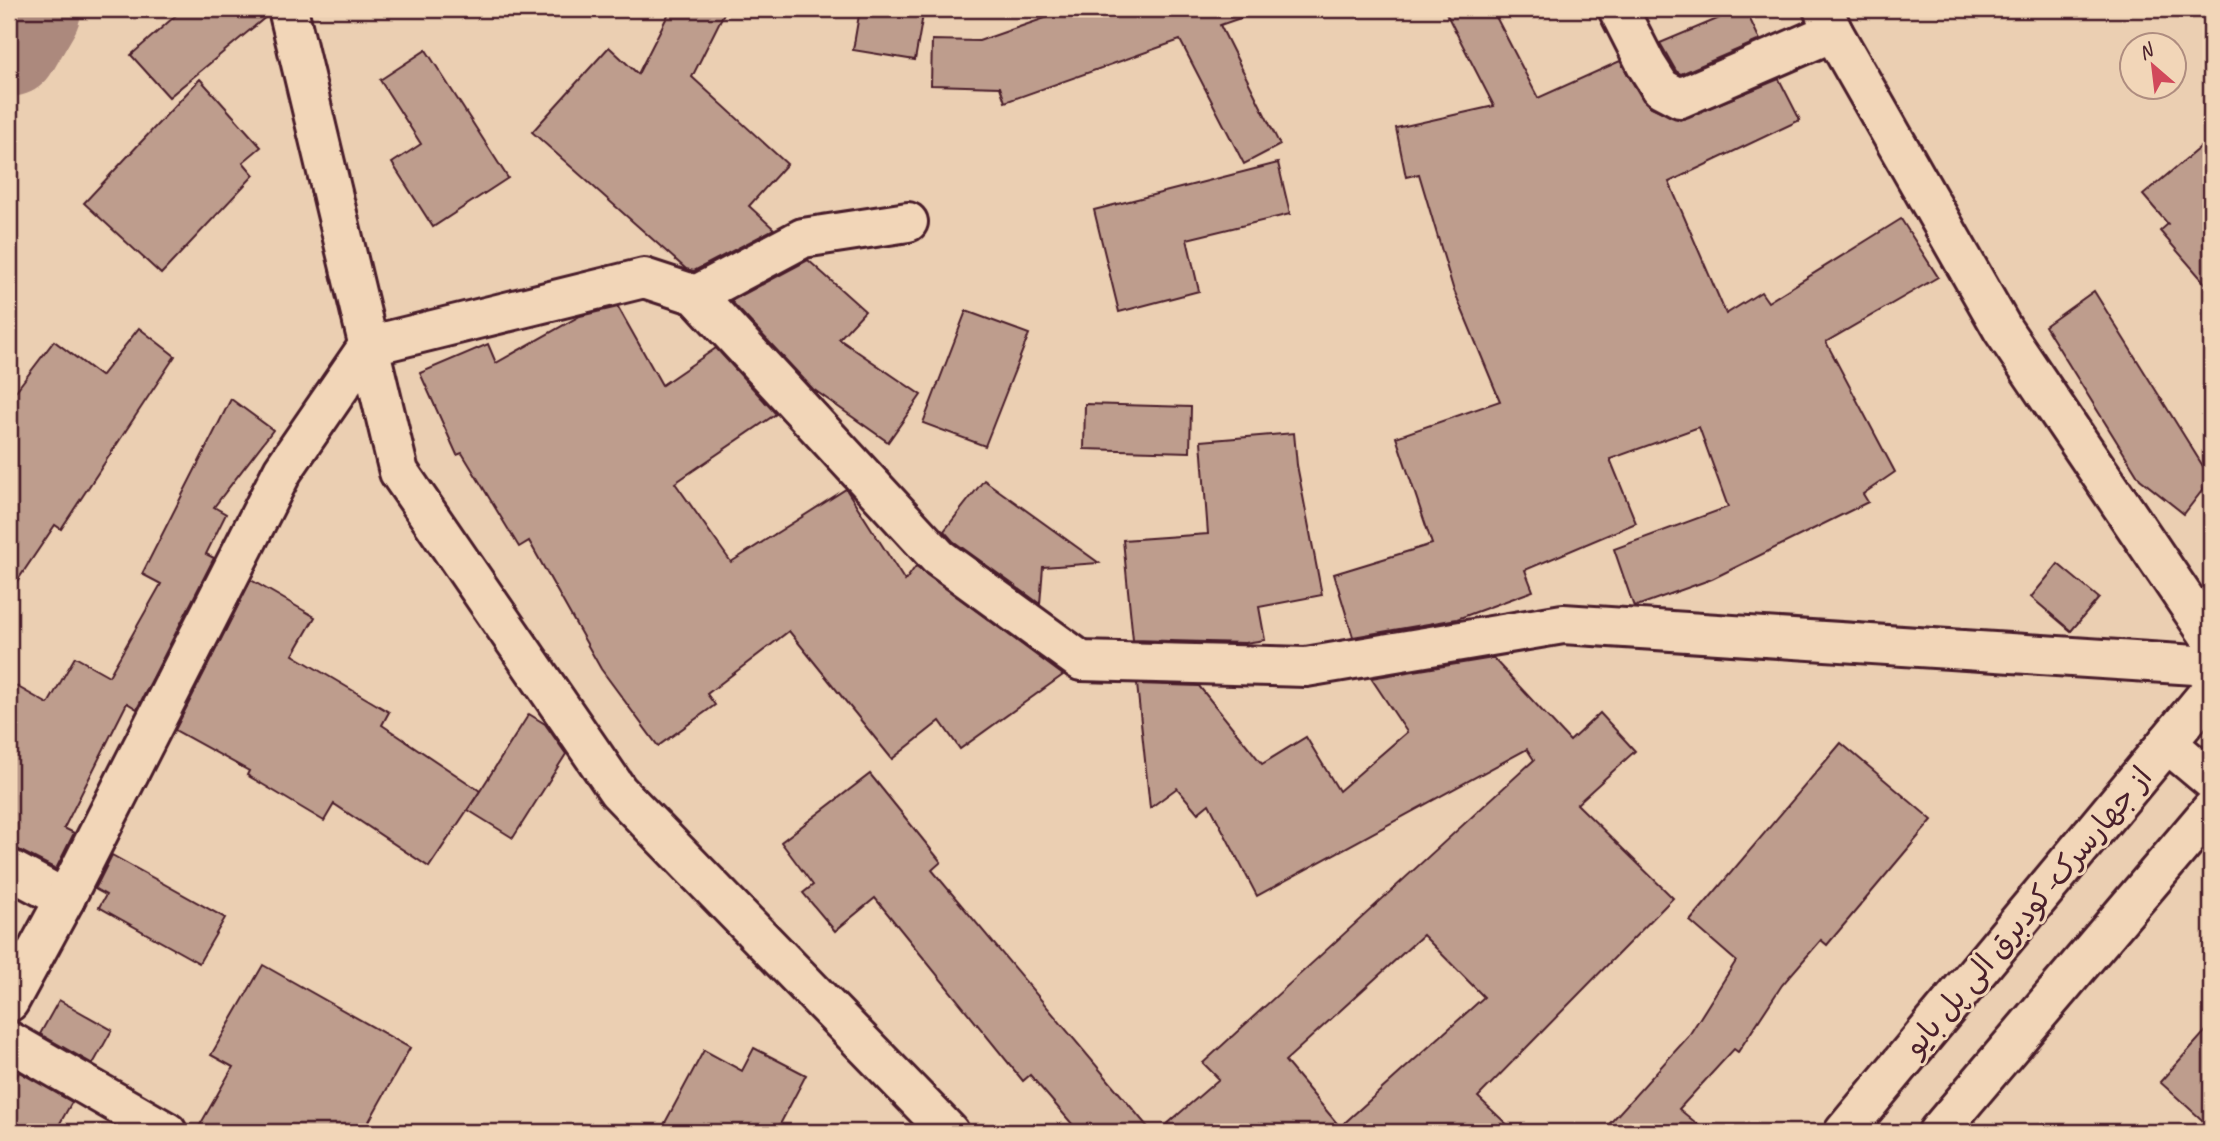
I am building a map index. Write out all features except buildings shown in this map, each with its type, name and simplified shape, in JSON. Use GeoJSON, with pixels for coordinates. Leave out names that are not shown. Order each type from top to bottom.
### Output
{"type":"FeatureCollection","features":[{"type":"Feature","properties":{"kind":"street"},"geometry":{"type":"LineString","coordinates":[[288,9],[399,472],[618,791],[949,1132]]}},
{"type":"Feature","properties":{"kind":"street"},"geometry":{"type":"LineString","coordinates":[[1618,9],[1661,88],[1680,98],[1828,20],[2003,330],[2211,638]]}},
{"type":"Feature","properties":{"kind":"street"},"geometry":{"type":"LineString","coordinates":[[696,295],[803,238],[908,222]]}},
{"type":"Feature","properties":{"kind":"street"},"geometry":{"type":"LineString","coordinates":[[9,1002],[65,899],[283,470],[368,346],[644,278],[696,295],[938,557],[1081,661],[1306,667],[1563,624],[2211,666]]}},
{"type":"Feature","properties":{"kind":"street","name":"از جهارسرک-کودبرق الی پل بایو"},"geometry":{"type":"LineString","coordinates":[[1844,1132],[2211,690]]}},
{"type":"Feature","properties":{"kind":"street"},"geometry":{"type":"LineString","coordinates":[[2167,743],[2211,780]]}},
{"type":"Feature","properties":{"kind":"street"},"geometry":{"type":"LineString","coordinates":[[1938,1132],[2211,810]]}},
{"type":"Feature","properties":{"kind":"street"},"geometry":{"type":"LineString","coordinates":[[9,869],[65,899]]}},
{"type":"Feature","properties":{"kind":"street"},"geometry":{"type":"LineString","coordinates":[[9,1041],[166,1132]]}},
{"type":"Feature","properties":{"kind":"waterway"},"geometry":{"type":"LineString","coordinates":[[9,47],[31,9]]}}]}
